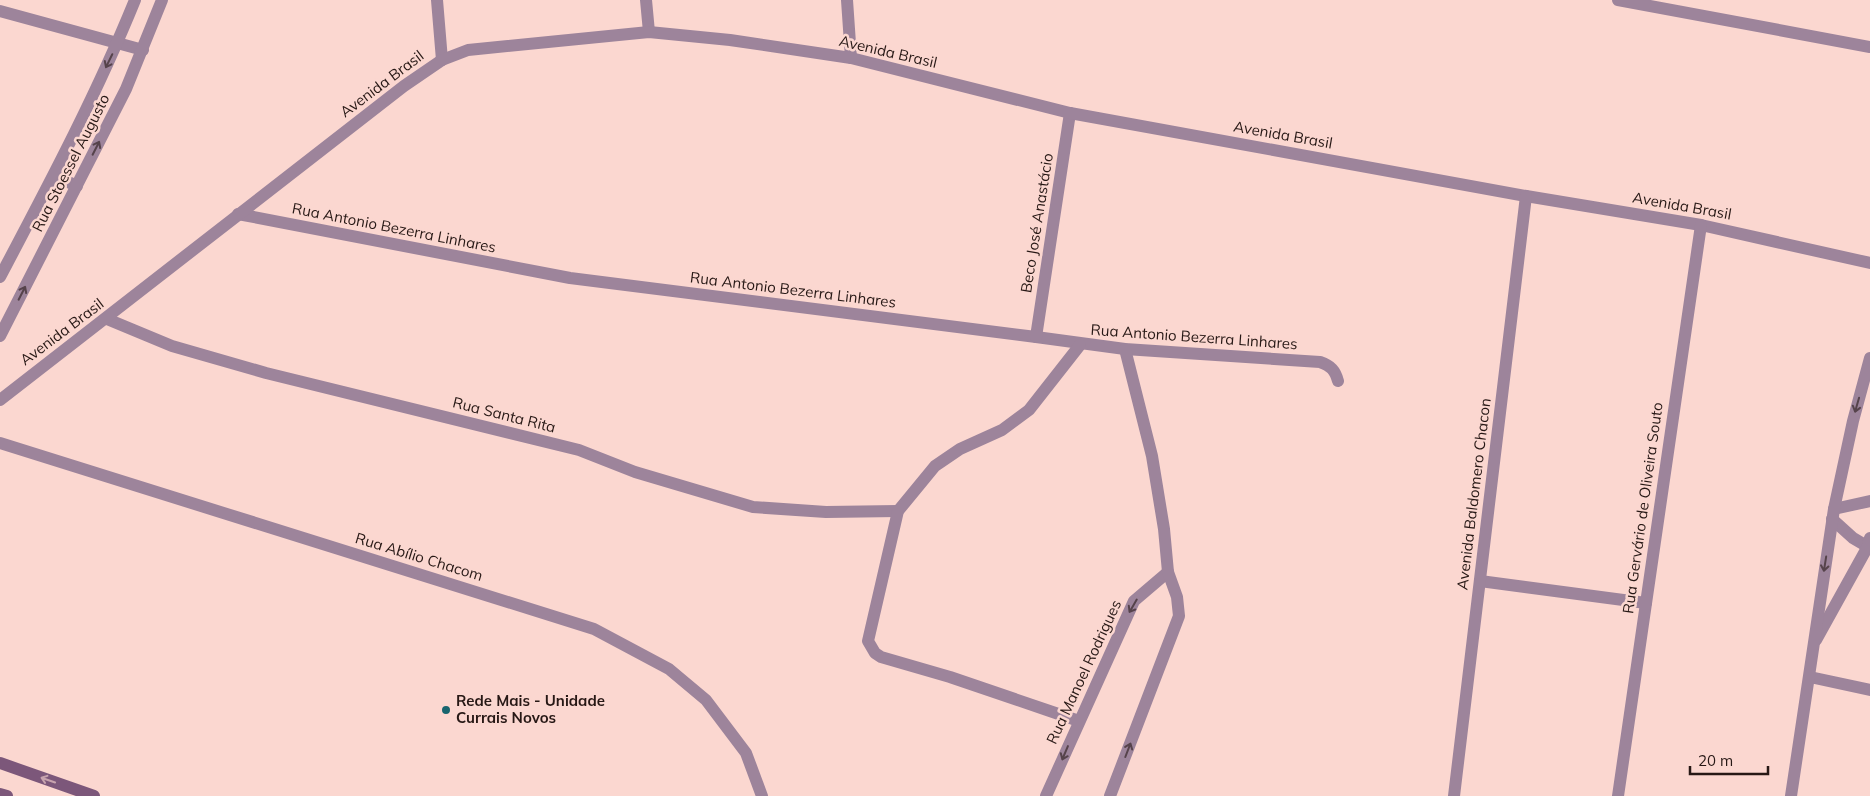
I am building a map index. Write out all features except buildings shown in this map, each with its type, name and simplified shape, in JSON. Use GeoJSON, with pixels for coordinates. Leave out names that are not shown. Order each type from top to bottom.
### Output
{"type":"FeatureCollection","features":[{"type":"Feature","properties":{"kind":"main road"},"geometry":{"type":"LineString","coordinates":[[0,763],[94,796]]}},
{"type":"Feature","properties":{"kind":"main road"},"geometry":{"type":"LineString","coordinates":[[0,794],[7,796]]}},
{"type":"Feature","properties":{"kind":"street","name":"Rua Stoessel Augusto"},"geometry":{"type":"LineString","coordinates":[[0,277],[54,176],[118,42],[135,0]]}},
{"type":"Feature","properties":{"kind":"street","name":"Rua Stoessel Augusto"},"geometry":{"type":"LineString","coordinates":[[0,336],[126,89],[162,0]]}},
{"type":"Feature","properties":{"kind":"street"},"geometry":{"type":"LineString","coordinates":[[437,0],[442,60]]}},
{"type":"Feature","properties":{"kind":"street"},"geometry":{"type":"LineString","coordinates":[[646,0],[649,32]]}},
{"type":"Feature","properties":{"kind":"street"},"geometry":{"type":"LineString","coordinates":[[848,0],[851,58]]}},
{"type":"Feature","properties":{"kind":"street"},"geometry":{"type":"LineString","coordinates":[[1618,0],[1870,48]]}},
{"type":"Feature","properties":{"kind":"street"},"geometry":{"type":"LineString","coordinates":[[0,11],[143,50]]}},
{"type":"Feature","properties":{"kind":"street","name":"Avenida Brasil"},"geometry":{"type":"LineString","coordinates":[[0,400],[107,319],[238,214],[423,71],[442,60],[468,50],[649,32],[730,40],[851,58],[1070,113],[1526,196],[1701,225],[1870,263]]}},
{"type":"Feature","properties":{"kind":"street","name":"Beco José Anastácio"},"geometry":{"type":"LineString","coordinates":[[1036,337],[1070,113]]}},
{"type":"Feature","properties":{"kind":"street"},"geometry":{"type":"LineString","coordinates":[[54,176],[77,186]]}},
{"type":"Feature","properties":{"kind":"street","name":"Avenida Baldomero Chacon"},"geometry":{"type":"LineString","coordinates":[[1454,796],[1526,196]]}},
{"type":"Feature","properties":{"kind":"street","name":"Rua Antonio Bezerra Linhares"},"geometry":{"type":"LineString","coordinates":[[238,214],[570,278],[1036,337],[1080,345],[1320,362],[1330,366],[1336,373],[1338,381]]}},
{"type":"Feature","properties":{"kind":"street","name":"Rua Gervário de Oliveira Souto"},"geometry":{"type":"LineString","coordinates":[[1618,796],[1701,225]]}},
{"type":"Feature","properties":{"kind":"street","name":"Rua Santa Rita"},"geometry":{"type":"LineString","coordinates":[[107,319],[172,346],[266,373],[579,450],[635,472],[753,507],[826,512],[898,511]]}},
{"type":"Feature","properties":{"kind":"street"},"geometry":{"type":"LineString","coordinates":[[1078,721],[875,653],[868,641],[898,511],[935,466],[960,449],[1002,430],[1029,410],[1080,345]]}},
{"type":"Feature","properties":{"kind":"street"},"geometry":{"type":"LineString","coordinates":[[1110,796],[1179,616],[1177,597],[1168,572],[1164,529],[1152,456],[1125,349]]}},
{"type":"Feature","properties":{"kind":"street"},"geometry":{"type":"LineString","coordinates":[[1792,796],[1833,514],[1853,421],[1870,358]]}},
{"type":"Feature","properties":{"kind":"street","name":"Rua Abílio Chacom"},"geometry":{"type":"LineString","coordinates":[[0,443],[594,628],[669,669],[706,700],[746,753],[762,796]]}},
{"type":"Feature","properties":{"kind":"street"},"geometry":{"type":"LineString","coordinates":[[1833,514],[1870,502]]}},
{"type":"Feature","properties":{"kind":"street"},"geometry":{"type":"LineString","coordinates":[[1813,647],[1869,545],[1833,514]]}},
{"type":"Feature","properties":{"kind":"street","name":"Rua Manoel Rodrigues"},"geometry":{"type":"LineString","coordinates":[[1046,796],[1078,721],[1134,601],[1168,572]]}},
{"type":"Feature","properties":{"kind":"street"},"geometry":{"type":"LineString","coordinates":[[1480,581],[1646,603]]}},
{"type":"Feature","properties":{"kind":"street"},"geometry":{"type":"LineString","coordinates":[[1810,677],[1870,690]]}},
{"type":"Feature","properties":{"kind":"place","name":"Rede Mais - Unidade Currais Novos"},"geometry":{"type":"Point","coordinates":[446,710]}}]}
